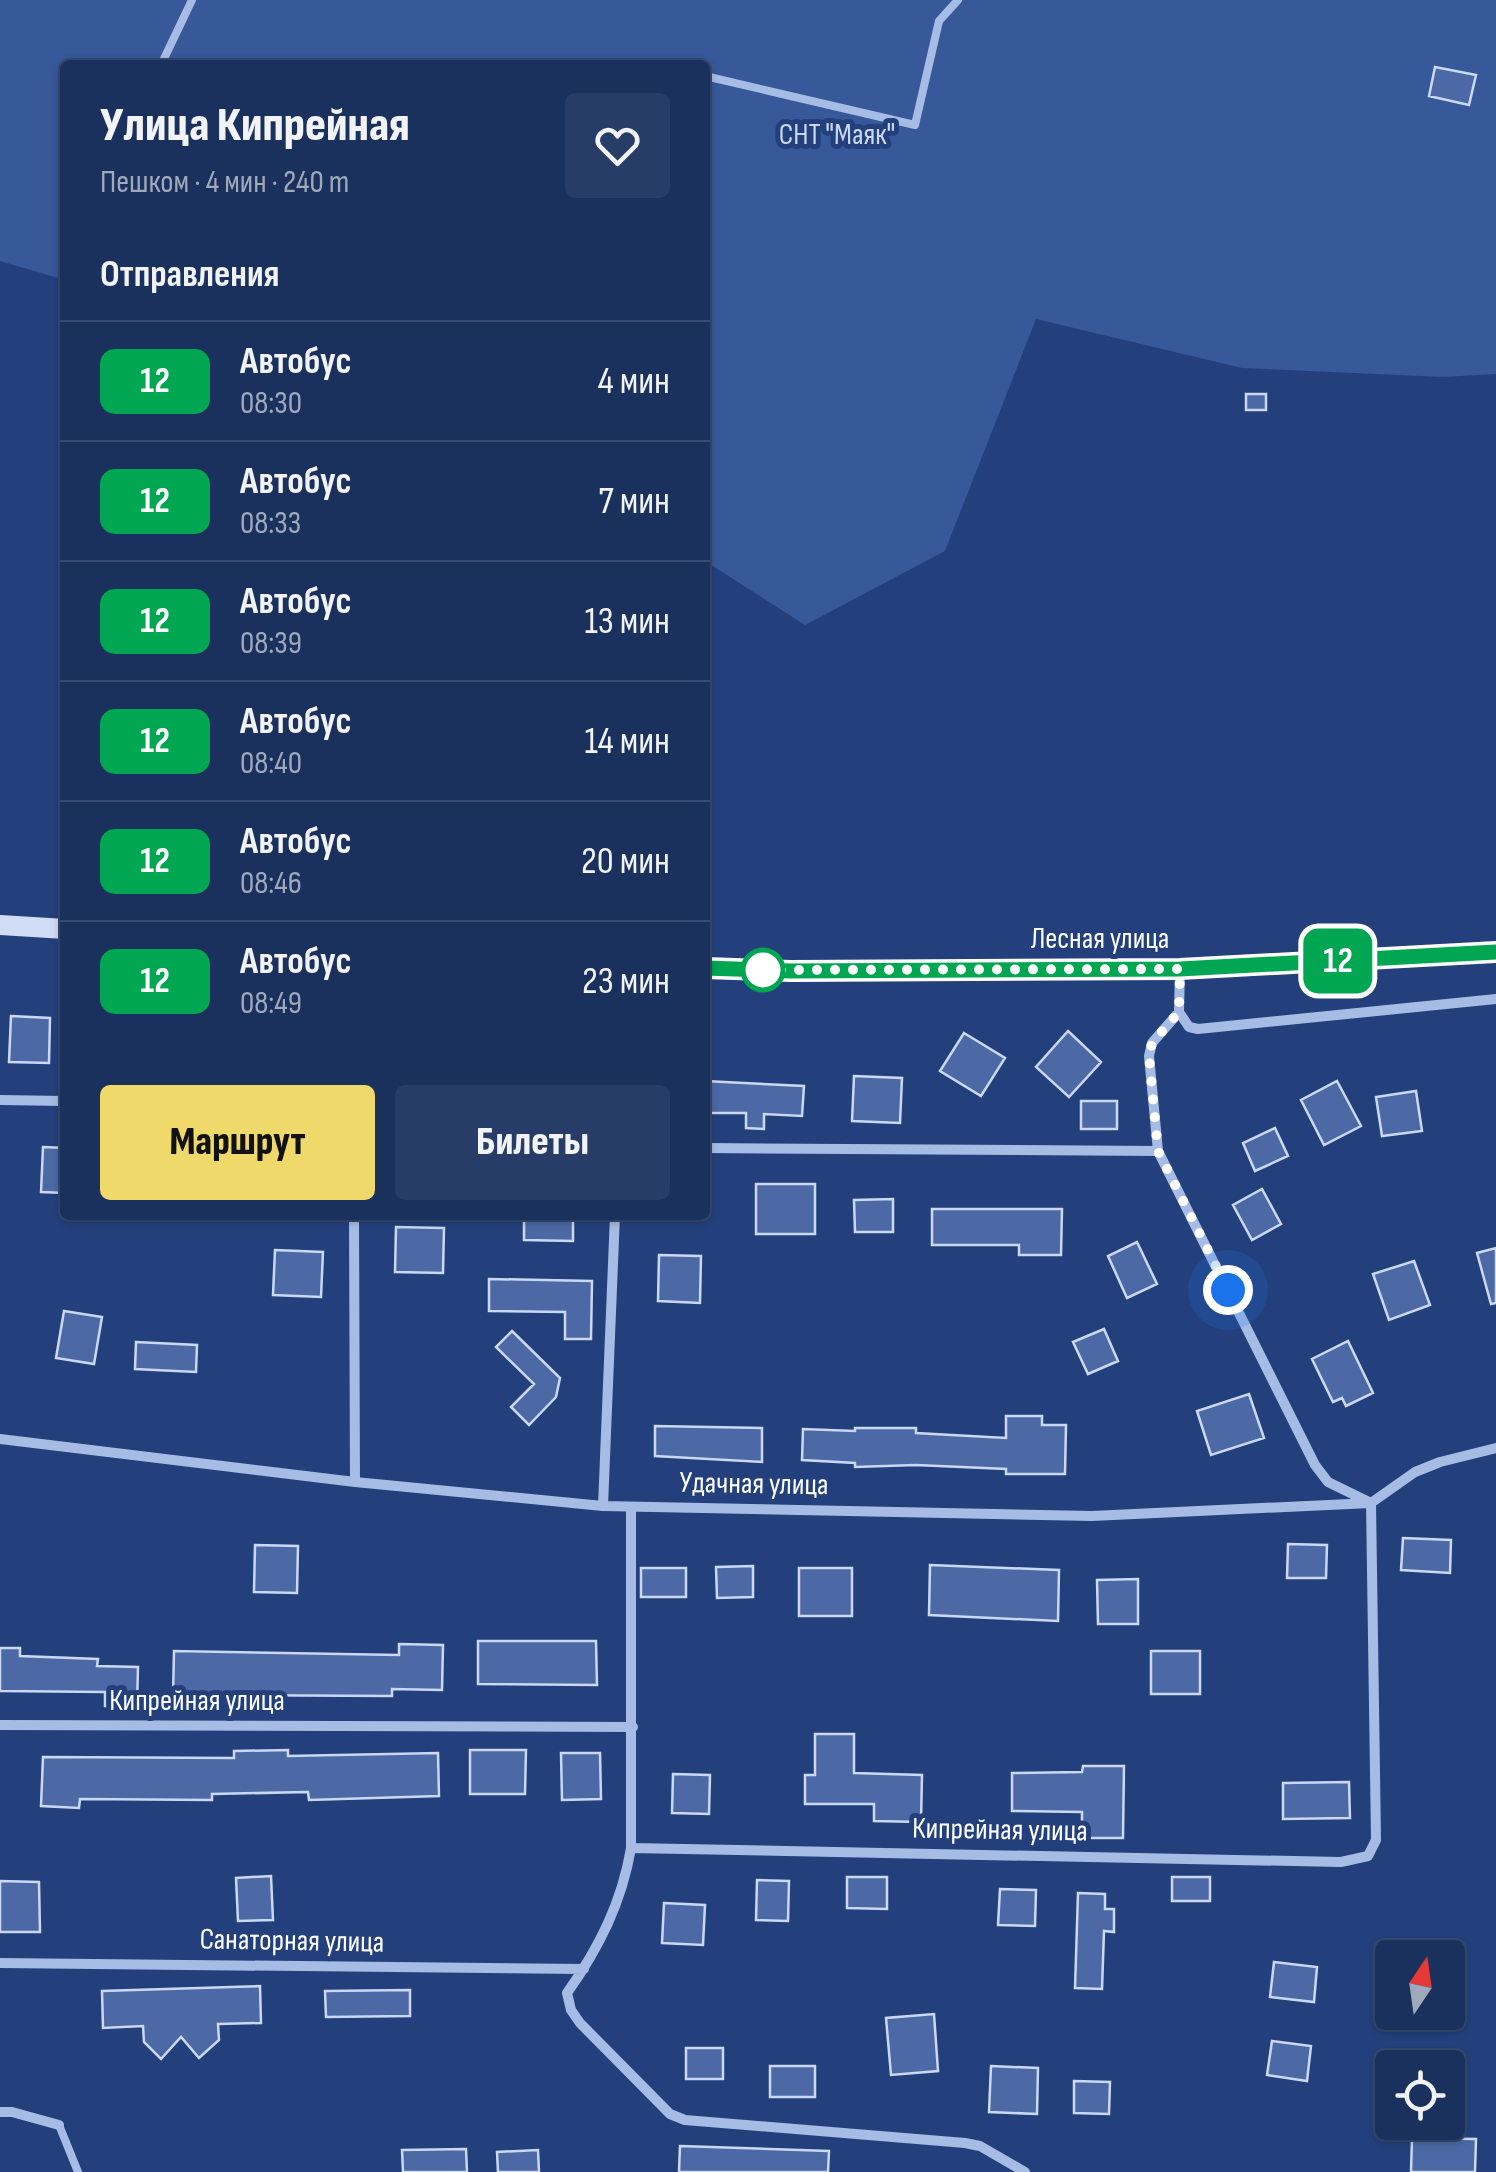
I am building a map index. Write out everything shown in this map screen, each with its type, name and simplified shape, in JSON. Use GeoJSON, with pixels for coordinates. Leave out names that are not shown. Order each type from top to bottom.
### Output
{"type":"FeatureCollection","features":[{"type":"Feature","properties":{"kind":"main road"},"geometry":{"type":"LineString","coordinates":[[0,925],[60,929]]}},
{"type":"Feature","properties":{"kind":"main road","name":"Лесная улица"},"geometry":{"type":"LineString","coordinates":[[710,968],[1180,969],[1496,952]]}},
{"type":"Feature","properties":{"kind":"street"},"geometry":{"type":"LineString","coordinates":[[1180,969],[1179,1012],[1189,1027],[1198,1029],[1496,999]]}},
{"type":"Feature","properties":{"kind":"street"},"geometry":{"type":"LineString","coordinates":[[1179,1012],[1152,1043],[1149,1056],[1158,1151],[1315,1464],[1328,1482],[1371,1503],[1415,1472],[1496,1448]]}},
{"type":"Feature","properties":{"kind":"street"},"geometry":{"type":"LineString","coordinates":[[0,1100],[60,1100]]}},
{"type":"Feature","properties":{"kind":"street"},"geometry":{"type":"LineString","coordinates":[[710,1148],[1158,1151]]}},
{"type":"Feature","properties":{"kind":"street"},"geometry":{"type":"LineString","coordinates":[[354,1220],[355,1482]]}},
{"type":"Feature","properties":{"kind":"street"},"geometry":{"type":"LineString","coordinates":[[603,1506],[616,1220]]}},
{"type":"Feature","properties":{"kind":"street","name":"Удачная улица"},"geometry":{"type":"LineString","coordinates":[[0,1438],[355,1482],[603,1506],[1092,1516],[1371,1503]]}},
{"type":"Feature","properties":{"kind":"street","name":"Кипрейная улица"},"geometry":{"type":"LineString","coordinates":[[631,1848],[1341,1862],[1368,1856],[1376,1840],[1371,1503]]}},
{"type":"Feature","properties":{"kind":"street"},"geometry":{"type":"LineString","coordinates":[[632,1507],[631,1848],[627,1874],[606,1930],[567,1993],[571,2010],[670,2114],[685,2120],[965,2142],[980,2146],[1025,2172]]}},
{"type":"Feature","properties":{"kind":"street","name":"Кипрейная улица"},"geometry":{"type":"LineString","coordinates":[[0,1726],[633,1728]]}},
{"type":"Feature","properties":{"kind":"street","name":"Санаторная улица"},"geometry":{"type":"LineString","coordinates":[[0,1963],[584,1969]]}},
{"type":"Feature","properties":{"kind":"street"},"geometry":{"type":"LineString","coordinates":[[0,2112],[59,2125]]}},
{"type":"Feature","properties":{"kind":"lane"},"geometry":{"type":"LineString","coordinates":[[162,60],[192,0]]}},
{"type":"Feature","properties":{"kind":"lane"},"geometry":{"type":"LineString","coordinates":[[710,77],[915,125],[939,21],[958,0]]}},
{"type":"Feature","properties":{"kind":"lane"},"geometry":{"type":"LineString","coordinates":[[59,2125],[78,2172]]}},
{"type":"Feature","properties":{"kind":"green space","name":"СНТ \"Маяк\""},"geometry":{"type":"Polygon","coordinates":[[[0,0],[1496,0],[1496,374],[1443,377],[1242,368],[1036,319],[945,551],[805,625],[710,564],[710,60],[60,60],[60,279],[0,261],[0,0]]]}},
{"type":"Feature","properties":{"kind":"building"},"geometry":{"type":"Polygon","coordinates":[[[1435,67],[1476,75],[1469,105],[1429,96],[1435,67]]]}},
{"type":"Feature","properties":{"kind":"building"},"geometry":{"type":"Polygon","coordinates":[[[1246,394],[1266,394],[1266,410],[1246,410],[1246,394]]]}},
{"type":"Feature","properties":{"kind":"building"},"geometry":{"type":"Polygon","coordinates":[[[11,1016],[50,1018],[49,1063],[9,1062],[11,1016]]]}},
{"type":"Feature","properties":{"kind":"building"},"geometry":{"type":"Polygon","coordinates":[[[1068,1031],[1101,1062],[1069,1097],[1036,1067],[1068,1031]]]}},
{"type":"Feature","properties":{"kind":"building"},"geometry":{"type":"Polygon","coordinates":[[[964,1033],[1005,1058],[981,1096],[940,1071],[964,1033]]]}},
{"type":"Feature","properties":{"kind":"building"},"geometry":{"type":"Polygon","coordinates":[[[854,1076],[902,1078],[900,1123],[852,1121],[854,1076]]]}},
{"type":"Feature","properties":{"kind":"building"},"geometry":{"type":"Polygon","coordinates":[[[710,1081],[804,1086],[802,1116],[764,1114],[764,1129],[746,1128],[746,1113],[710,1113],[710,1081]]]}},
{"type":"Feature","properties":{"kind":"building"},"geometry":{"type":"Polygon","coordinates":[[[1337,1081],[1361,1126],[1324,1145],[1301,1100],[1337,1081]]]}},
{"type":"Feature","properties":{"kind":"building"},"geometry":{"type":"Polygon","coordinates":[[[1416,1091],[1422,1131],[1382,1136],[1376,1097],[1416,1091]]]}},
{"type":"Feature","properties":{"kind":"building"},"geometry":{"type":"Polygon","coordinates":[[[1081,1101],[1117,1101],[1117,1129],[1081,1129],[1081,1101]]]}},
{"type":"Feature","properties":{"kind":"building"},"geometry":{"type":"Polygon","coordinates":[[[1275,1128],[1288,1156],[1255,1171],[1243,1143],[1275,1128]]]}},
{"type":"Feature","properties":{"kind":"building"},"geometry":{"type":"Polygon","coordinates":[[[43,1147],[60,1148],[60,1193],[41,1192],[43,1147]]]}},
{"type":"Feature","properties":{"kind":"building"},"geometry":{"type":"Polygon","coordinates":[[[756,1184],[815,1184],[815,1234],[756,1234],[756,1184]]]}},
{"type":"Feature","properties":{"kind":"building"},"geometry":{"type":"Polygon","coordinates":[[[1262,1189],[1281,1224],[1252,1240],[1233,1205],[1262,1189]]]}},
{"type":"Feature","properties":{"kind":"building"},"geometry":{"type":"Polygon","coordinates":[[[893,1199],[893,1232],[855,1232],[854,1200],[893,1199]]]}},
{"type":"Feature","properties":{"kind":"building"},"geometry":{"type":"Polygon","coordinates":[[[932,1209],[1062,1209],[1061,1255],[1019,1255],[1019,1245],[932,1245],[932,1209]]]}},
{"type":"Feature","properties":{"kind":"building"},"geometry":{"type":"Polygon","coordinates":[[[524,1220],[573,1220],[573,1241],[524,1240],[524,1220]]]}},
{"type":"Feature","properties":{"kind":"building"},"geometry":{"type":"Polygon","coordinates":[[[396,1227],[444,1228],[443,1273],[395,1272],[396,1227]]]}},
{"type":"Feature","properties":{"kind":"building"},"geometry":{"type":"Polygon","coordinates":[[[1137,1242],[1157,1284],[1127,1298],[1108,1256],[1137,1242]]]}},
{"type":"Feature","properties":{"kind":"building"},"geometry":{"type":"Polygon","coordinates":[[[1496,1248],[1496,1303],[1491,1304],[1477,1253],[1496,1248]]]}},
{"type":"Feature","properties":{"kind":"building"},"geometry":{"type":"Polygon","coordinates":[[[275,1250],[323,1252],[321,1297],[273,1295],[275,1250]]]}},
{"type":"Feature","properties":{"kind":"building"},"geometry":{"type":"Polygon","coordinates":[[[659,1255],[701,1256],[700,1303],[658,1301],[659,1255]]]}},
{"type":"Feature","properties":{"kind":"building"},"geometry":{"type":"Polygon","coordinates":[[[1414,1261],[1430,1305],[1389,1320],[1373,1274],[1414,1261]]]}},
{"type":"Feature","properties":{"kind":"building"},"geometry":{"type":"Polygon","coordinates":[[[489,1279],[592,1281],[591,1339],[565,1339],[565,1312],[489,1311],[489,1279]]]}},
{"type":"Feature","properties":{"kind":"building"},"geometry":{"type":"Polygon","coordinates":[[[64,1311],[102,1317],[94,1364],[56,1358],[64,1311]]]}},
{"type":"Feature","properties":{"kind":"building"},"geometry":{"type":"Polygon","coordinates":[[[1104,1329],[1118,1361],[1088,1374],[1073,1342],[1104,1329]]]}},
{"type":"Feature","properties":{"kind":"building"},"geometry":{"type":"Polygon","coordinates":[[[512,1331],[560,1378],[556,1397],[529,1425],[511,1407],[534,1384],[496,1347],[512,1331]]]}},
{"type":"Feature","properties":{"kind":"building"},"geometry":{"type":"Polygon","coordinates":[[[1348,1341],[1373,1393],[1346,1406],[1342,1398],[1333,1402],[1312,1359],[1348,1341]]]}},
{"type":"Feature","properties":{"kind":"building"},"geometry":{"type":"Polygon","coordinates":[[[136,1342],[197,1345],[196,1372],[135,1369],[136,1342]]]}},
{"type":"Feature","properties":{"kind":"building"},"geometry":{"type":"Polygon","coordinates":[[[1249,1394],[1264,1438],[1211,1455],[1197,1411],[1249,1394]]]}},
{"type":"Feature","properties":{"kind":"building"},"geometry":{"type":"Polygon","coordinates":[[[1006,1416],[1042,1416],[1042,1425],[1066,1425],[1065,1474],[1006,1474],[1006,1469],[916,1465],[855,1467],[855,1463],[802,1460],[803,1429],[916,1428],[916,1433],[1006,1438],[1006,1416]]]}},
{"type":"Feature","properties":{"kind":"building"},"geometry":{"type":"Polygon","coordinates":[[[655,1426],[762,1428],[762,1462],[655,1456],[655,1426]]]}},
{"type":"Feature","properties":{"kind":"building"},"geometry":{"type":"Polygon","coordinates":[[[1403,1538],[1451,1540],[1450,1573],[1401,1570],[1403,1538]]]}},
{"type":"Feature","properties":{"kind":"building"},"geometry":{"type":"Polygon","coordinates":[[[1288,1544],[1327,1545],[1326,1578],[1287,1578],[1288,1544]]]}},
{"type":"Feature","properties":{"kind":"building"},"geometry":{"type":"Polygon","coordinates":[[[255,1545],[298,1546],[297,1593],[254,1592],[255,1545]]]}},
{"type":"Feature","properties":{"kind":"building"},"geometry":{"type":"Polygon","coordinates":[[[930,1565],[1059,1570],[1058,1621],[929,1615],[930,1565]]]}},
{"type":"Feature","properties":{"kind":"building"},"geometry":{"type":"Polygon","coordinates":[[[753,1566],[753,1597],[717,1598],[716,1567],[753,1566]]]}},
{"type":"Feature","properties":{"kind":"building"},"geometry":{"type":"Polygon","coordinates":[[[641,1568],[686,1568],[686,1597],[641,1597],[641,1568]]]}},
{"type":"Feature","properties":{"kind":"building"},"geometry":{"type":"Polygon","coordinates":[[[799,1568],[852,1568],[852,1616],[799,1616],[799,1568]]]}},
{"type":"Feature","properties":{"kind":"building"},"geometry":{"type":"Polygon","coordinates":[[[1138,1579],[1138,1624],[1098,1624],[1097,1580],[1138,1579]]]}},
{"type":"Feature","properties":{"kind":"building"},"geometry":{"type":"Polygon","coordinates":[[[478,1641],[596,1641],[597,1685],[478,1684],[478,1641]]]}},
{"type":"Feature","properties":{"kind":"building"},"geometry":{"type":"Polygon","coordinates":[[[399,1644],[443,1645],[442,1690],[392,1689],[392,1696],[173,1695],[174,1651],[399,1655],[399,1644]]]}},
{"type":"Feature","properties":{"kind":"building"},"geometry":{"type":"Polygon","coordinates":[[[0,1648],[20,1648],[20,1656],[98,1659],[97,1666],[138,1667],[137,1707],[105,1706],[105,1692],[0,1691],[0,1648]]]}},
{"type":"Feature","properties":{"kind":"building"},"geometry":{"type":"Polygon","coordinates":[[[1151,1651],[1200,1651],[1200,1694],[1151,1694],[1151,1651]]]}},
{"type":"Feature","properties":{"kind":"building"},"geometry":{"type":"Polygon","coordinates":[[[815,1734],[854,1734],[854,1773],[922,1775],[921,1822],[874,1821],[874,1804],[805,1804],[805,1775],[815,1775],[815,1734]]]}},
{"type":"Feature","properties":{"kind":"building"},"geometry":{"type":"Polygon","coordinates":[[[288,1750],[288,1756],[438,1753],[439,1796],[309,1800],[308,1792],[212,1794],[212,1800],[80,1799],[79,1808],[41,1806],[43,1757],[234,1758],[234,1751],[288,1750]]]}},
{"type":"Feature","properties":{"kind":"building"},"geometry":{"type":"Polygon","coordinates":[[[470,1750],[526,1750],[525,1794],[470,1794],[470,1750]]]}},
{"type":"Feature","properties":{"kind":"building"},"geometry":{"type":"Polygon","coordinates":[[[561,1753],[600,1753],[601,1799],[562,1800],[561,1753]]]}},
{"type":"Feature","properties":{"kind":"building"},"geometry":{"type":"Polygon","coordinates":[[[1083,1766],[1124,1766],[1123,1838],[1082,1838],[1082,1812],[1012,1811],[1012,1773],[1082,1772],[1083,1766]]]}},
{"type":"Feature","properties":{"kind":"building"},"geometry":{"type":"Polygon","coordinates":[[[673,1774],[710,1775],[709,1814],[672,1813],[673,1774]]]}},
{"type":"Feature","properties":{"kind":"building"},"geometry":{"type":"Polygon","coordinates":[[[1349,1782],[1350,1818],[1283,1819],[1283,1783],[1349,1782]]]}},
{"type":"Feature","properties":{"kind":"building"},"geometry":{"type":"Polygon","coordinates":[[[271,1876],[273,1920],[238,1921],[236,1878],[271,1876]]]}},
{"type":"Feature","properties":{"kind":"building"},"geometry":{"type":"Polygon","coordinates":[[[847,1877],[887,1877],[887,1909],[847,1908],[847,1877]]]}},
{"type":"Feature","properties":{"kind":"building"},"geometry":{"type":"Polygon","coordinates":[[[1172,1877],[1210,1877],[1210,1901],[1172,1901],[1172,1877]]]}},
{"type":"Feature","properties":{"kind":"building"},"geometry":{"type":"Polygon","coordinates":[[[757,1880],[789,1881],[788,1921],[756,1920],[757,1880]]]}},
{"type":"Feature","properties":{"kind":"building"},"geometry":{"type":"Polygon","coordinates":[[[0,1881],[39,1882],[40,1932],[0,1932],[0,1881]]]}},
{"type":"Feature","properties":{"kind":"building"},"geometry":{"type":"Polygon","coordinates":[[[1000,1889],[1036,1890],[1035,1926],[998,1925],[1000,1889]]]}},
{"type":"Feature","properties":{"kind":"building"},"geometry":{"type":"Polygon","coordinates":[[[1078,1893],[1105,1894],[1105,1909],[1114,1909],[1114,1932],[1104,1931],[1102,1989],[1075,1988],[1078,1893]]]}},
{"type":"Feature","properties":{"kind":"building"},"geometry":{"type":"Polygon","coordinates":[[[664,1903],[705,1905],[703,1945],[662,1943],[664,1903]]]}},
{"type":"Feature","properties":{"kind":"building"},"geometry":{"type":"Polygon","coordinates":[[[1274,1962],[1317,1967],[1314,2002],[1270,1997],[1274,1962]]]}},
{"type":"Feature","properties":{"kind":"building"},"geometry":{"type":"Polygon","coordinates":[[[260,1986],[261,2023],[218,2024],[219,2040],[199,2058],[181,2037],[161,2059],[144,2042],[143,2026],[103,2028],[102,1991],[260,1986]]]}},
{"type":"Feature","properties":{"kind":"building"},"geometry":{"type":"Polygon","coordinates":[[[410,1990],[410,2016],[326,2017],[325,1991],[410,1990]]]}},
{"type":"Feature","properties":{"kind":"building"},"geometry":{"type":"Polygon","coordinates":[[[934,2014],[938,2071],[891,2075],[886,2018],[934,2014]]]}},
{"type":"Feature","properties":{"kind":"building"},"geometry":{"type":"Polygon","coordinates":[[[1272,2041],[1311,2046],[1307,2081],[1267,2075],[1272,2041]]]}},
{"type":"Feature","properties":{"kind":"building"},"geometry":{"type":"Polygon","coordinates":[[[686,2048],[723,2048],[723,2079],[686,2079],[686,2048]]]}},
{"type":"Feature","properties":{"kind":"building"},"geometry":{"type":"Polygon","coordinates":[[[770,2066],[815,2066],[815,2097],[770,2097],[770,2066]]]}},
{"type":"Feature","properties":{"kind":"building"},"geometry":{"type":"Polygon","coordinates":[[[991,2066],[1038,2068],[1037,2114],[989,2112],[991,2066]]]}},
{"type":"Feature","properties":{"kind":"building"},"geometry":{"type":"Polygon","coordinates":[[[1074,2081],[1110,2082],[1109,2114],[1074,2113],[1074,2081]]]}},
{"type":"Feature","properties":{"kind":"building"},"geometry":{"type":"Polygon","coordinates":[[[1476,2139],[1475,2172],[1411,2172],[1412,2140],[1476,2139]]]}},
{"type":"Feature","properties":{"kind":"building"},"geometry":{"type":"Polygon","coordinates":[[[680,2146],[829,2151],[828,2172],[679,2172],[680,2146]]]}},
{"type":"Feature","properties":{"kind":"building"},"geometry":{"type":"Polygon","coordinates":[[[466,2149],[467,2172],[403,2172],[402,2150],[466,2149]]]}},
{"type":"Feature","properties":{"kind":"building"},"geometry":{"type":"Polygon","coordinates":[[[538,2150],[539,2172],[498,2172],[497,2152],[538,2150]]]}},
{"type":"Feature","properties":{"kind":"bus line","name":"12"},"geometry":{"type":"LineString","coordinates":[[710,968],[1180,969],[1496,952]]}},
{"type":"Feature","properties":{"kind":"route"},"geometry":{"type":"LineString","coordinates":[[763,970],[1180,969],[1179,1012],[1152,1043],[1149,1056],[1158,1151],[1228,1290]]}}]}
